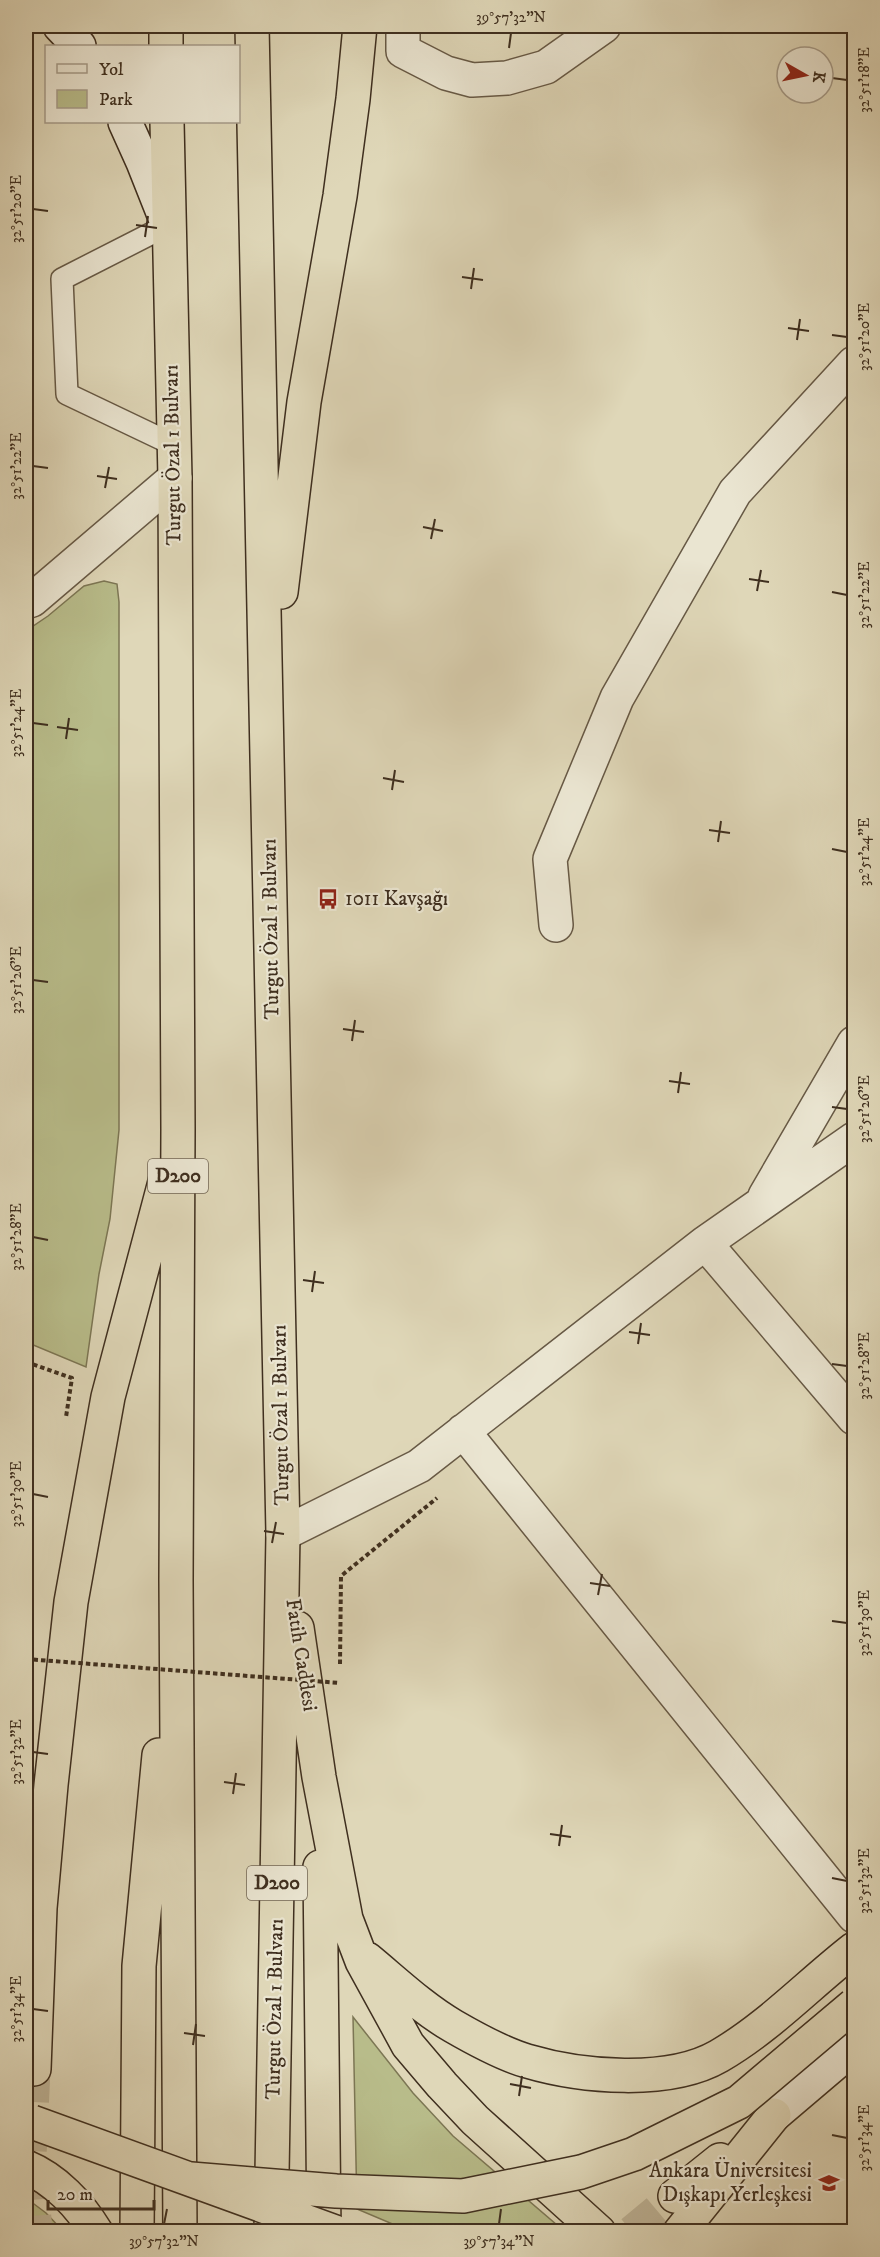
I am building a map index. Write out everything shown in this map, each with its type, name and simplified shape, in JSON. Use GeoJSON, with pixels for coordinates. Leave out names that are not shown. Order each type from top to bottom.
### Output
{"type":"FeatureCollection","features":[{"type":"Feature","properties":{"kind":"highway"},"geometry":{"type":"LineString","coordinates":[[166,26],[166,45]]}},
{"type":"Feature","properties":{"kind":"highway","name":"Turgut Özal 1 Bulvarı"},"geometry":{"type":"LineString","coordinates":[[252,26],[283,1534],[271,2232]]}},
{"type":"Feature","properties":{"kind":"highway","name":"Turgut Özal 1 Bulvarı"},"geometry":{"type":"LineString","coordinates":[[266,707],[304,402],[340,196],[360,26]]}},
{"type":"Feature","properties":{"kind":"highway","name":"Turgut Özal 1 Bulvarı"},"geometry":{"type":"LineString","coordinates":[[167,123],[175,478],[178,1129],[176,1580],[180,2232]]}},
{"type":"Feature","properties":{"kind":"highway"},"geometry":{"type":"LineString","coordinates":[[34,2069],[40,1908],[71,1602],[108,1397],[178,1129]]}},
{"type":"Feature","properties":{"kind":"highway","name":"Fatih Caddesi"},"geometry":{"type":"LineString","coordinates":[[283,1534],[319,1777]]}},
{"type":"Feature","properties":{"kind":"highway","name":"Turgut Özal 1 Bulvarı"},"geometry":{"type":"LineString","coordinates":[[137,2232],[139,1966],[176,1580]]}},
{"type":"Feature","properties":{"kind":"highway"},"geometry":{"type":"LineString","coordinates":[[319,1777],[346,1919],[359,1952],[408,2045],[475,2120],[599,2232]]}},
{"type":"Feature","properties":{"kind":"highway","name":"D200"},"geometry":{"type":"LineString","coordinates":[[319,1777],[324,2232]]}},
{"type":"Feature","properties":{"kind":"highway"},"geometry":{"type":"LineString","coordinates":[[359,1952],[423,2005],[453,2026],[534,2063],[561,2069],[618,2075],[653,2075],[682,2069],[717,2057],[773,2019],[855,1949]]}},
{"type":"Feature","properties":{"kind":"highway"},"geometry":{"type":"LineString","coordinates":[[191,2180],[336,2191],[463,2196],[581,2172],[634,2154],[739,2102],[855,2005]]}},
{"type":"Feature","properties":{"kind":"highway"},"geometry":{"type":"LineString","coordinates":[[675,2196],[774,2115]]}},
{"type":"Feature","properties":{"kind":"highway"},"geometry":{"type":"LineString","coordinates":[[680,2232],[774,2115]]}},
{"type":"Feature","properties":{"kind":"highway"},"geometry":{"type":"LineString","coordinates":[[29,2121],[335,2232]]}},
{"type":"Feature","properties":{"kind":"highway"},"geometry":{"type":"LineString","coordinates":[[26,2167],[61,2190],[86,2215],[96,2232]]}},
{"type":"Feature","properties":{"kind":"street"},"geometry":{"type":"LineString","coordinates":[[60,26],[79,45]]}},
{"type":"Feature","properties":{"kind":"street"},"geometry":{"type":"LineString","coordinates":[[403,26],[403,51],[446,73],[472,80],[507,78],[546,67],[604,26]]}},
{"type":"Feature","properties":{"kind":"street"},"geometry":{"type":"LineString","coordinates":[[125,123],[168,225]]}},
{"type":"Feature","properties":{"kind":"street"},"geometry":{"type":"LineString","coordinates":[[556,925],[550,859],[617,698],[735,492],[855,363]]}},
{"type":"Feature","properties":{"kind":"street"},"geometry":{"type":"LineString","coordinates":[[26,602],[32,600],[175,478]]}},
{"type":"Feature","properties":{"kind":"street"},"geometry":{"type":"LineString","coordinates":[[760,1206],[855,1043]]}},
{"type":"Feature","properties":{"kind":"street"},"geometry":{"type":"LineString","coordinates":[[283,1534],[419,1466],[705,1244],[855,1138]]}},
{"type":"Feature","properties":{"kind":"street"},"geometry":{"type":"LineString","coordinates":[[705,1244],[855,1418]]}},
{"type":"Feature","properties":{"kind":"street"},"geometry":{"type":"LineString","coordinates":[[464,1431],[855,1916]]}},
{"type":"Feature","properties":{"kind":"street"},"geometry":{"type":"LineString","coordinates":[[774,2115],[855,2047]]}},
{"type":"Feature","properties":{"kind":"lane"},"geometry":{"type":"LineString","coordinates":[[168,225],[62,279],[67,394],[174,445]]}},
{"type":"Feature","properties":{"kind":"path"},"geometry":{"type":"LineString","coordinates":[[26,1362],[72,1378],[65,1425]]}},
{"type":"Feature","properties":{"kind":"path"},"geometry":{"type":"LineString","coordinates":[[340,1671],[341,1576],[441,1495]]}},
{"type":"Feature","properties":{"kind":"path"},"geometry":{"type":"LineString","coordinates":[[30,1635],[26,1659],[340,1683]]}},
{"type":"Feature","properties":{"kind":"green space"},"geometry":{"type":"Polygon","coordinates":[[[104,581],[117,584],[119,602],[119,1130],[110,1219],[99,1274],[86,1367],[26,1342],[26,631],[84,586],[104,581]]]}},
{"type":"Feature","properties":{"kind":"green space"},"geometry":{"type":"Polygon","coordinates":[[[353,2017],[413,2093],[453,2136],[564,2231],[409,2231],[357,2209],[353,2017]]]}},
{"type":"Feature","properties":{"kind":"green space"},"geometry":{"type":"Polygon","coordinates":[[[26,2198],[46,2213],[63,2231],[26,2231],[26,2198]]]}},
{"type":"Feature","properties":{"kind":"tunnel"},"geometry":{"type":"LineString","coordinates":[[34,2069],[30,2156],[36,2232]]}},
{"type":"Feature","properties":{"kind":"tunnel"},"geometry":{"type":"LineString","coordinates":[[632,2232],[675,2196]]}},
{"type":"Feature","properties":{"kind":"place","name":"1011 Kavşağı"},"geometry":{"type":"Point","coordinates":[328,899]}},
{"type":"Feature","properties":{"kind":"place","name":"Ankara Üniversitesi Dışkapı Yerleşkesi"},"geometry":{"type":"Point","coordinates":[829,2183]}}]}
